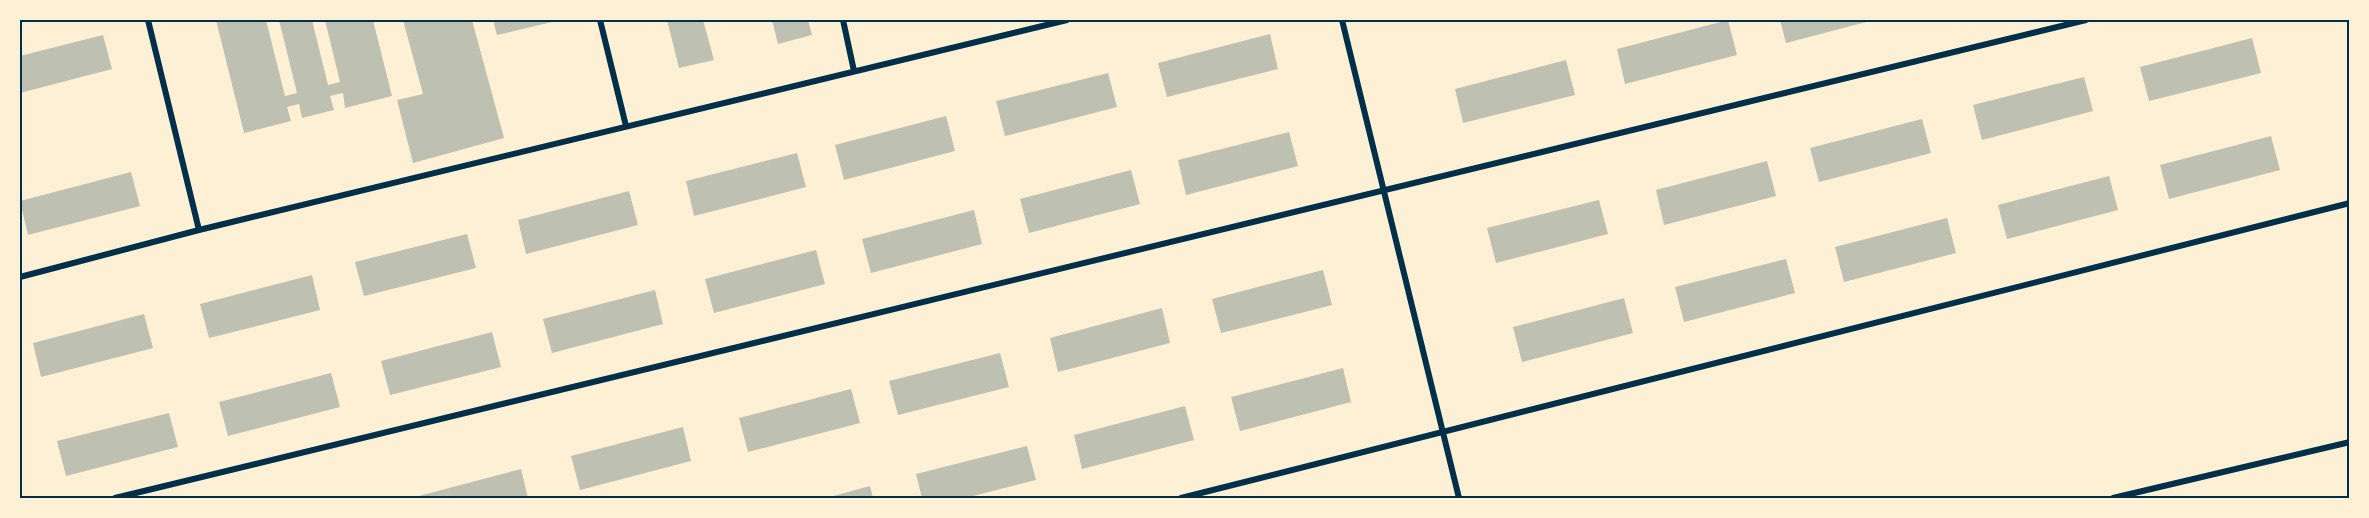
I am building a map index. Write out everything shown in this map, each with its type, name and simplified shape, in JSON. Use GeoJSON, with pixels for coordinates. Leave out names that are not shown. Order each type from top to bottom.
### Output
{"type":"FeatureCollection","features":[{"type":"Feature","properties":{"kind":"street"},"geometry":{"type":"LineString","coordinates":[[148,20],[199,230]]}},
{"type":"Feature","properties":{"kind":"street"},"geometry":{"type":"LineString","coordinates":[[600,20],[626,126]]}},
{"type":"Feature","properties":{"kind":"street"},"geometry":{"type":"LineString","coordinates":[[843,20],[854,71]]}},
{"type":"Feature","properties":{"kind":"street"},"geometry":{"type":"LineString","coordinates":[[20,276],[199,230],[1067,20]]}},
{"type":"Feature","properties":{"kind":"street"},"geometry":{"type":"LineString","coordinates":[[1342,20],[1460,498]]}},
{"type":"Feature","properties":{"kind":"street"},"geometry":{"type":"LineString","coordinates":[[115,498],[2086,20]]}},
{"type":"Feature","properties":{"kind":"street"},"geometry":{"type":"LineString","coordinates":[[1181,498],[2349,203]]}},
{"type":"Feature","properties":{"kind":"street"},"geometry":{"type":"LineString","coordinates":[[2113,498],[2349,442]]}},
{"type":"Feature","properties":{"kind":"building"},"geometry":{"type":"Polygon","coordinates":[[[216,20],[266,20],[285,96],[297,93],[279,20],[312,20],[328,85],[340,82],[325,20],[373,20],[392,96],[345,108],[343,93],[330,96],[334,110],[302,118],[299,104],[287,107],[291,121],[244,133],[216,20]]]}},
{"type":"Feature","properties":{"kind":"building"},"geometry":{"type":"Polygon","coordinates":[[[403,20],[472,20],[504,138],[413,163],[397,100],[423,94],[403,20]]]}},
{"type":"Feature","properties":{"kind":"building"},"geometry":{"type":"Polygon","coordinates":[[[493,20],[551,20],[552,22],[497,35],[493,20]]]}},
{"type":"Feature","properties":{"kind":"building"},"geometry":{"type":"Polygon","coordinates":[[[667,20],[703,20],[714,60],[679,68],[667,20]]]}},
{"type":"Feature","properties":{"kind":"building"},"geometry":{"type":"Polygon","coordinates":[[[772,20],[808,20],[812,35],[778,44],[772,20]]]}},
{"type":"Feature","properties":{"kind":"building"},"geometry":{"type":"Polygon","coordinates":[[[1728,20],[1737,55],[1625,84],[1617,49],[1728,20]]]}},
{"type":"Feature","properties":{"kind":"building"},"geometry":{"type":"Polygon","coordinates":[[[1780,20],[1874,20],[1786,43],[1780,20]]]}},
{"type":"Feature","properties":{"kind":"building"},"geometry":{"type":"Polygon","coordinates":[[[1270,34],[1278,69],[1167,97],[1158,63],[1270,34]]]}},
{"type":"Feature","properties":{"kind":"building"},"geometry":{"type":"Polygon","coordinates":[[[103,35],[112,69],[20,93],[20,56],[103,35]]]}},
{"type":"Feature","properties":{"kind":"building"},"geometry":{"type":"Polygon","coordinates":[[[2252,38],[2261,73],[2149,101],[2140,67],[2252,38]]]}},
{"type":"Feature","properties":{"kind":"building"},"geometry":{"type":"Polygon","coordinates":[[[1566,60],[1575,95],[1463,123],[1455,89],[1566,60]]]}},
{"type":"Feature","properties":{"kind":"building"},"geometry":{"type":"Polygon","coordinates":[[[1108,73],[1117,107],[1005,136],[996,101],[1108,73]]]}},
{"type":"Feature","properties":{"kind":"building"},"geometry":{"type":"Polygon","coordinates":[[[2084,77],[2093,111],[1982,140],[1973,105],[2084,77]]]}},
{"type":"Feature","properties":{"kind":"building"},"geometry":{"type":"Polygon","coordinates":[[[946,116],[955,151],[844,180],[835,145],[946,116]]]}},
{"type":"Feature","properties":{"kind":"building"},"geometry":{"type":"Polygon","coordinates":[[[1922,119],[1931,153],[1819,182],[1810,148],[1922,119]]]}},
{"type":"Feature","properties":{"kind":"building"},"geometry":{"type":"Polygon","coordinates":[[[1289,132],[1298,166],[1186,195],[1178,160],[1289,132]]]}},
{"type":"Feature","properties":{"kind":"building"},"geometry":{"type":"Polygon","coordinates":[[[2271,136],[2280,170],[2169,199],[2160,165],[2271,136]]]}},
{"type":"Feature","properties":{"kind":"building"},"geometry":{"type":"Polygon","coordinates":[[[797,153],[806,187],[694,216],[686,181],[797,153]]]}},
{"type":"Feature","properties":{"kind":"building"},"geometry":{"type":"Polygon","coordinates":[[[1767,161],[1776,196],[1664,225],[1656,190],[1767,161]]]}},
{"type":"Feature","properties":{"kind":"building"},"geometry":{"type":"Polygon","coordinates":[[[1131,170],[1140,204],[1029,233],[1020,199],[1131,170]]]}},
{"type":"Feature","properties":{"kind":"building"},"geometry":{"type":"Polygon","coordinates":[[[131,172],[140,206],[28,235],[20,201],[131,172]]]}},
{"type":"Feature","properties":{"kind":"building"},"geometry":{"type":"Polygon","coordinates":[[[2109,176],[2118,210],[2007,239],[1998,205],[2109,176]]]}},
{"type":"Feature","properties":{"kind":"building"},"geometry":{"type":"Polygon","coordinates":[[[629,191],[638,225],[526,254],[518,220],[629,191]]]}},
{"type":"Feature","properties":{"kind":"building"},"geometry":{"type":"Polygon","coordinates":[[[1599,200],[1608,234],[1496,263],[1487,228],[1599,200]]]}},
{"type":"Feature","properties":{"kind":"building"},"geometry":{"type":"Polygon","coordinates":[[[974,210],[982,244],[871,273],[862,239],[974,210]]]}},
{"type":"Feature","properties":{"kind":"building"},"geometry":{"type":"Polygon","coordinates":[[[1947,218],[1956,253],[1844,282],[1835,247],[1947,218]]]}},
{"type":"Feature","properties":{"kind":"building"},"geometry":{"type":"Polygon","coordinates":[[[467,234],[476,268],[364,296],[355,262],[467,234]]]}},
{"type":"Feature","properties":{"kind":"building"},"geometry":{"type":"Polygon","coordinates":[[[816,250],[825,284],[714,313],[705,279],[816,250]]]}},
{"type":"Feature","properties":{"kind":"building"},"geometry":{"type":"Polygon","coordinates":[[[1786,259],[1795,293],[1684,322],[1675,287],[1786,259]]]}},
{"type":"Feature","properties":{"kind":"building"},"geometry":{"type":"Polygon","coordinates":[[[1323,270],[1332,305],[1221,333],[1212,299],[1323,270]]]}},
{"type":"Feature","properties":{"kind":"building"},"geometry":{"type":"Polygon","coordinates":[[[312,275],[320,310],[209,338],[200,304],[312,275]]]}},
{"type":"Feature","properties":{"kind":"building"},"geometry":{"type":"Polygon","coordinates":[[[655,290],[663,324],[552,353],[543,319],[655,290]]]}},
{"type":"Feature","properties":{"kind":"building"},"geometry":{"type":"Polygon","coordinates":[[[1624,298],[1633,333],[1522,362],[1513,327],[1624,298]]]}},
{"type":"Feature","properties":{"kind":"building"},"geometry":{"type":"Polygon","coordinates":[[[1162,308],[1170,343],[1058,372],[1050,338],[1162,308]]]}},
{"type":"Feature","properties":{"kind":"building"},"geometry":{"type":"Polygon","coordinates":[[[144,314],[153,348],[41,377],[33,343],[144,314]]]}},
{"type":"Feature","properties":{"kind":"building"},"geometry":{"type":"Polygon","coordinates":[[[492,332],[501,367],[390,395],[381,361],[492,332]]]}},
{"type":"Feature","properties":{"kind":"building"},"geometry":{"type":"Polygon","coordinates":[[[1000,353],[1009,387],[898,415],[889,381],[1000,353]]]}},
{"type":"Feature","properties":{"kind":"building"},"geometry":{"type":"Polygon","coordinates":[[[1343,368],[1351,402],[1240,431],[1231,397],[1343,368]]]}},
{"type":"Feature","properties":{"kind":"building"},"geometry":{"type":"Polygon","coordinates":[[[331,373],[340,407],[228,436],[219,402],[331,373]]]}},
{"type":"Feature","properties":{"kind":"building"},"geometry":{"type":"Polygon","coordinates":[[[851,389],[860,423],[748,452],[739,418],[851,389]]]}},
{"type":"Feature","properties":{"kind":"building"},"geometry":{"type":"Polygon","coordinates":[[[1185,406],[1194,440],[1082,469],[1074,435],[1185,406]]]}},
{"type":"Feature","properties":{"kind":"building"},"geometry":{"type":"Polygon","coordinates":[[[169,413],[178,447],[66,476],[57,441],[169,413]]]}},
{"type":"Feature","properties":{"kind":"building"},"geometry":{"type":"Polygon","coordinates":[[[683,427],[691,461],[580,490],[571,456],[683,427]]]}},
{"type":"Feature","properties":{"kind":"building"},"geometry":{"type":"Polygon","coordinates":[[[1027,446],[1036,480],[965,498],[922,498],[916,474],[1027,446]]]}},
{"type":"Feature","properties":{"kind":"building"},"geometry":{"type":"Polygon","coordinates":[[[521,469],[528,498],[411,498],[521,469]]]}},
{"type":"Feature","properties":{"kind":"building"},"geometry":{"type":"Polygon","coordinates":[[[870,486],[873,498],[826,498],[870,486]]]}}]}
